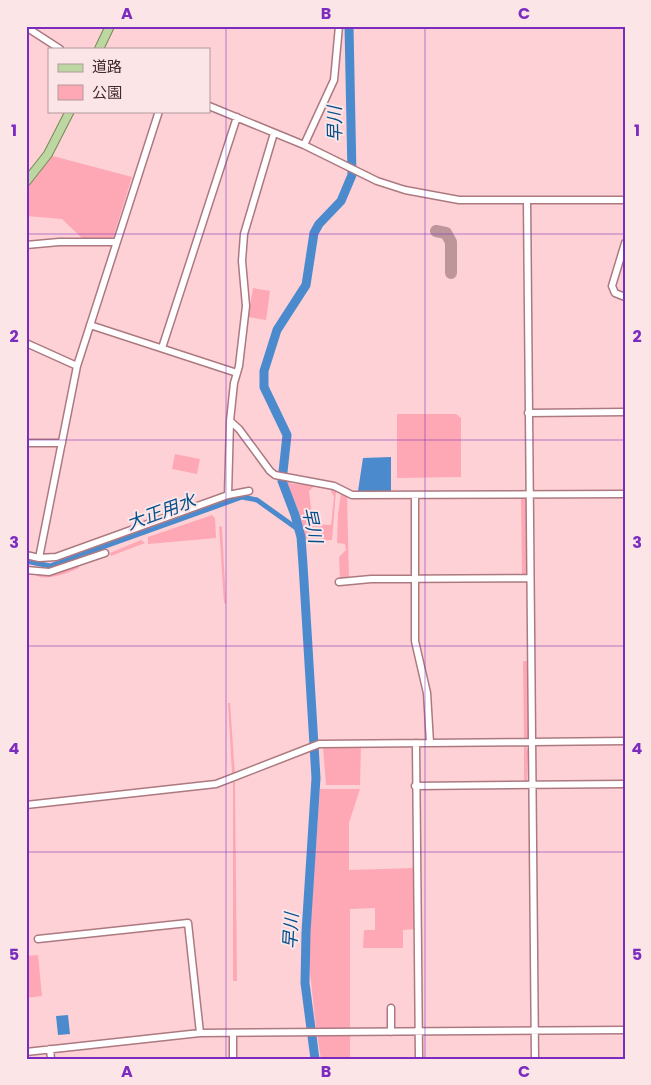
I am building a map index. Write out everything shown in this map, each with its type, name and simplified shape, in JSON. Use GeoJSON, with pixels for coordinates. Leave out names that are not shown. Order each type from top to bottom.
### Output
{"type":"FeatureCollection","features":[{"type":"Feature","properties":{"kind":"main road"},"geometry":{"type":"LineString","coordinates":[[99,48],[110,26]]}},
{"type":"Feature","properties":{"kind":"main road"},"geometry":{"type":"LineString","coordinates":[[26,182],[48,154],[69,112]]}},
{"type":"Feature","properties":{"kind":"street"},"geometry":{"type":"LineString","coordinates":[[304,145],[334,80],[340,26]]}},
{"type":"Feature","properties":{"kind":"street"},"geometry":{"type":"LineString","coordinates":[[26,27],[58,48]]}},
{"type":"Feature","properties":{"kind":"street"},"geometry":{"type":"LineString","coordinates":[[210,106],[304,145],[392,187],[453,199],[625,200]]}},
{"type":"Feature","properties":{"kind":"street"},"geometry":{"type":"LineString","coordinates":[[39,558],[77,366],[159,112]]}},
{"type":"Feature","properties":{"kind":"street"},"geometry":{"type":"LineString","coordinates":[[162,348],[237,117]]}},
{"type":"Feature","properties":{"kind":"street"},"geometry":{"type":"LineString","coordinates":[[228,495],[230,421],[246,306],[242,261],[244,234],[274,133]]}},
{"type":"Feature","properties":{"kind":"street"},"geometry":{"type":"LineString","coordinates":[[527,200],[535,1059]]}},
{"type":"Feature","properties":{"kind":"street"},"geometry":{"type":"LineString","coordinates":[[26,245],[116,242]]}},
{"type":"Feature","properties":{"kind":"street"},"geometry":{"type":"LineString","coordinates":[[625,243],[612,286],[616,293],[625,297]]}},
{"type":"Feature","properties":{"kind":"street"},"geometry":{"type":"LineString","coordinates":[[90,325],[237,373]]}},
{"type":"Feature","properties":{"kind":"street"},"geometry":{"type":"LineString","coordinates":[[26,343],[77,366]]}},
{"type":"Feature","properties":{"kind":"street"},"geometry":{"type":"LineString","coordinates":[[528,413],[625,412]]}},
{"type":"Feature","properties":{"kind":"street"},"geometry":{"type":"LineString","coordinates":[[230,421],[239,428],[270,471],[275,474],[334,486],[352,496],[625,494]]}},
{"type":"Feature","properties":{"kind":"street"},"geometry":{"type":"LineString","coordinates":[[26,443],[62,443]]}},
{"type":"Feature","properties":{"kind":"street"},"geometry":{"type":"LineString","coordinates":[[26,555],[39,558],[56,557],[228,495],[249,491]]}},
{"type":"Feature","properties":{"kind":"street"},"geometry":{"type":"LineString","coordinates":[[415,495],[415,641],[425,678],[430,743]]}},
{"type":"Feature","properties":{"kind":"street"},"geometry":{"type":"LineString","coordinates":[[26,570],[49,572],[105,553]]}},
{"type":"Feature","properties":{"kind":"street"},"geometry":{"type":"LineString","coordinates":[[339,582],[530,578]]}},
{"type":"Feature","properties":{"kind":"street"},"geometry":{"type":"LineString","coordinates":[[26,805],[216,784],[319,744],[625,742]]}},
{"type":"Feature","properties":{"kind":"street"},"geometry":{"type":"LineString","coordinates":[[416,743],[419,1059]]}},
{"type":"Feature","properties":{"kind":"street"},"geometry":{"type":"LineString","coordinates":[[415,786],[625,784]]}},
{"type":"Feature","properties":{"kind":"street"},"geometry":{"type":"LineString","coordinates":[[38,939],[188,923],[200,1033]]}},
{"type":"Feature","properties":{"kind":"street"},"geometry":{"type":"LineString","coordinates":[[390,1032],[391,1008]]}},
{"type":"Feature","properties":{"kind":"street"},"geometry":{"type":"LineString","coordinates":[[26,1052],[200,1033],[625,1030]]}},
{"type":"Feature","properties":{"kind":"street"},"geometry":{"type":"LineString","coordinates":[[232,1033],[233,1059]]}},
{"type":"Feature","properties":{"kind":"street"},"geometry":{"type":"LineString","coordinates":[[50,1049],[51,1059]]}},
{"type":"Feature","properties":{"kind":"green space"},"geometry":{"type":"Polygon","coordinates":[[[49,155],[132,177],[113,238],[83,239],[62,219],[27,216],[26,185],[49,155]]]}},
{"type":"Feature","properties":{"kind":"green space"},"geometry":{"type":"Polygon","coordinates":[[[253,288],[270,291],[266,320],[248,317],[253,288]]]}},
{"type":"Feature","properties":{"kind":"green space"},"geometry":{"type":"Polygon","coordinates":[[[397,414],[456,414],[461,418],[461,477],[397,478],[397,414]]]}},
{"type":"Feature","properties":{"kind":"green space"},"geometry":{"type":"Polygon","coordinates":[[[175,454],[200,459],[197,474],[172,469],[175,454]]]}},
{"type":"Feature","properties":{"kind":"green space"},"geometry":{"type":"Polygon","coordinates":[[[286,480],[292,484],[315,485],[309,491],[313,524],[331,525],[334,497],[330,489],[336,491],[332,540],[305,542],[299,513],[286,480]]]}},
{"type":"Feature","properties":{"kind":"green space"},"geometry":{"type":"Polygon","coordinates":[[[341,493],[347,496],[349,579],[340,580],[339,557],[346,550],[345,544],[337,543],[341,493]]]}},
{"type":"Feature","properties":{"kind":"green space"},"geometry":{"type":"Polygon","coordinates":[[[521,497],[526,497],[527,577],[522,577],[521,497]]]}},
{"type":"Feature","properties":{"kind":"green space"},"geometry":{"type":"Polygon","coordinates":[[[212,515],[215,518],[216,538],[148,544],[148,537],[212,515]]]}},
{"type":"Feature","properties":{"kind":"green space"},"geometry":{"type":"Polygon","coordinates":[[[219,526],[222,527],[226,604],[224,603],[219,526]]]}},
{"type":"Feature","properties":{"kind":"green space"},"geometry":{"type":"Polygon","coordinates":[[[141,540],[145,543],[111,556],[110,553],[141,540]]]}},
{"type":"Feature","properties":{"kind":"green space"},"geometry":{"type":"Polygon","coordinates":[[[78,565],[79,568],[57,576],[45,578],[36,575],[78,565]]]}},
{"type":"Feature","properties":{"kind":"green space"},"geometry":{"type":"Polygon","coordinates":[[[523,661],[528,661],[528,740],[524,740],[523,661]]]}},
{"type":"Feature","properties":{"kind":"green space"},"geometry":{"type":"Polygon","coordinates":[[[228,703],[230,703],[235,775],[232,773],[228,703]]]}},
{"type":"Feature","properties":{"kind":"green space"},"geometry":{"type":"Polygon","coordinates":[[[524,745],[528,747],[526,747],[528,751],[527,783],[524,783],[524,745]]]}},
{"type":"Feature","properties":{"kind":"green space"},"geometry":{"type":"Polygon","coordinates":[[[361,746],[360,785],[326,785],[323,747],[361,746]]]}},
{"type":"Feature","properties":{"kind":"green space"},"geometry":{"type":"Polygon","coordinates":[[[233,782],[235,782],[237,981],[233,981],[233,782]]]}},
{"type":"Feature","properties":{"kind":"green space"},"geometry":{"type":"Polygon","coordinates":[[[320,789],[360,789],[349,823],[349,870],[415,868],[416,929],[403,930],[403,948],[363,948],[364,930],[375,930],[375,908],[350,909],[350,1059],[321,1059],[317,1035],[318,1028],[316,1028],[308,954],[320,789]]]}},
{"type":"Feature","properties":{"kind":"green space"},"geometry":{"type":"Polygon","coordinates":[[[38,955],[42,996],[26,998],[26,956],[38,955]]]}},
{"type":"Feature","properties":{"kind":"water"},"geometry":{"type":"Polygon","coordinates":[[[391,457],[391,491],[358,491],[363,458],[391,457]]]}},
{"type":"Feature","properties":{"kind":"water"},"geometry":{"type":"Polygon","coordinates":[[[68,1015],[70,1034],[58,1035],[56,1016],[68,1015]]]}},
{"type":"Feature","properties":{"kind":"waterway","name":"大正用水"},"geometry":{"type":"LineString","coordinates":[[315,1059],[305,983],[306,932],[316,778],[301,537],[282,481],[287,435],[264,387],[264,371],[277,330],[306,285],[314,233],[319,224],[341,201],[352,175],[349,26]]}},
{"type":"Feature","properties":{"kind":"waterway","name":"大正用水"},"geometry":{"type":"LineString","coordinates":[[26,561],[50,566],[242,497],[257,500],[299,530]]}},
{"type":"Feature","properties":{"kind":"taxiway"},"geometry":{"type":"LineString","coordinates":[[436,231],[446,233],[451,242],[451,273]]}},
{"type":"Feature","properties":{"kind":"water label","name":"早川"},"geometry":{"type":"Point","coordinates":[335,124]}},
{"type":"Feature","properties":{"kind":"water label","name":"早川"},"geometry":{"type":"Point","coordinates":[312,525]}},
{"type":"Feature","properties":{"kind":"water label","name":"早川"},"geometry":{"type":"Point","coordinates":[291,931]}}]}
